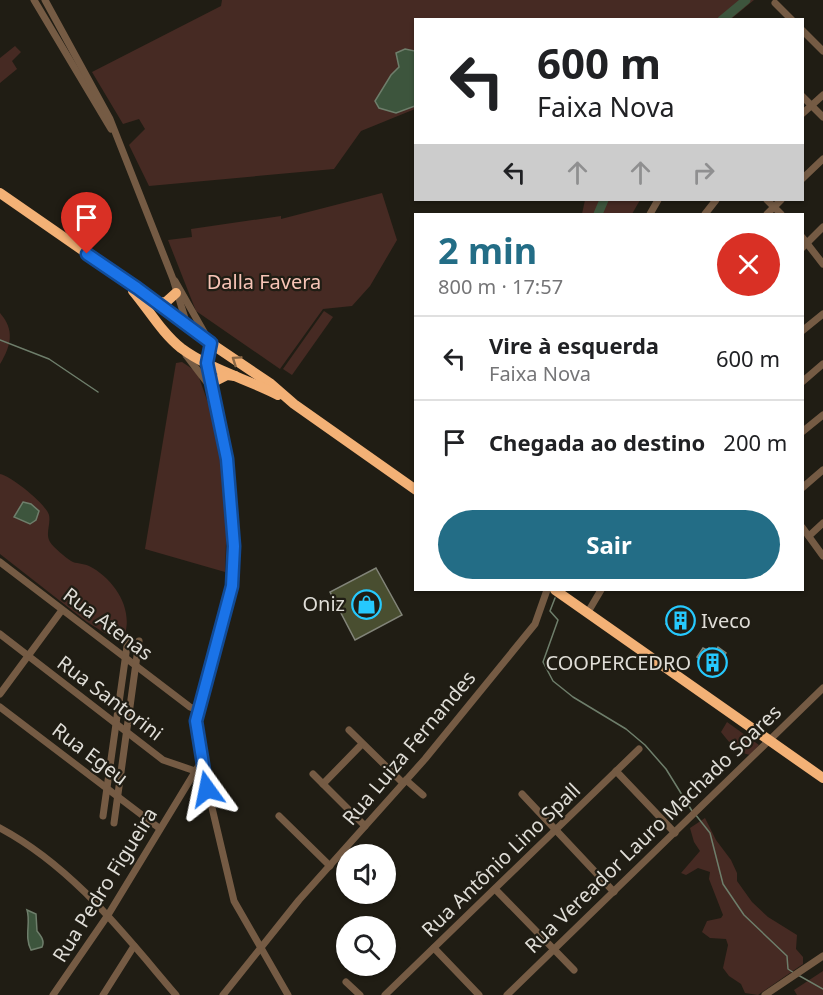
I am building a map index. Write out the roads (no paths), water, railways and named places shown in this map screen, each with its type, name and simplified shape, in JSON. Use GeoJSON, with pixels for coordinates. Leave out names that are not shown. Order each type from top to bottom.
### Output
{"type":"FeatureCollection","features":[{"type":"Feature","properties":{"kind":"highway"},"geometry":{"type":"LineString","coordinates":[[0,193],[119,276],[188,328],[271,384],[294,404],[414,489]]}},
{"type":"Feature","properties":{"kind":"highway"},"geometry":{"type":"LineString","coordinates":[[119,276],[180,348],[294,404]]}},
{"type":"Feature","properties":{"kind":"highway"},"geometry":{"type":"LineString","coordinates":[[156,303],[166,302],[176,293]]}},
{"type":"Feature","properties":{"kind":"highway"},"geometry":{"type":"LineString","coordinates":[[180,348],[182,337],[188,328]]}},
{"type":"Feature","properties":{"kind":"highway"},"geometry":{"type":"LineString","coordinates":[[207,363],[211,343]]}},
{"type":"Feature","properties":{"kind":"highway"},"geometry":{"type":"LineString","coordinates":[[213,386],[227,375],[238,376]]}},
{"type":"Feature","properties":{"kind":"highway"},"geometry":{"type":"LineString","coordinates":[[556,591],[823,778]]}},
{"type":"Feature","properties":{"kind":"street"},"geometry":{"type":"LineString","coordinates":[[34,0],[115,136]]}},
{"type":"Feature","properties":{"kind":"street"},"geometry":{"type":"LineString","coordinates":[[45,0],[110,119],[173,279],[188,328]]}},
{"type":"Feature","properties":{"kind":"street"},"geometry":{"type":"LineString","coordinates":[[775,3],[790,18]]}},
{"type":"Feature","properties":{"kind":"street"},"geometry":{"type":"LineString","coordinates":[[804,32],[823,51]]}},
{"type":"Feature","properties":{"kind":"street"},"geometry":{"type":"LineString","coordinates":[[804,112],[823,95]]}},
{"type":"Feature","properties":{"kind":"street"},"geometry":{"type":"LineString","coordinates":[[804,98],[823,117]]}},
{"type":"Feature","properties":{"kind":"street"},"geometry":{"type":"LineString","coordinates":[[804,176],[823,159]]}},
{"type":"Feature","properties":{"kind":"street"},"geometry":{"type":"LineString","coordinates":[[768,201],[780,213]]}},
{"type":"Feature","properties":{"kind":"street"},"geometry":{"type":"LineString","coordinates":[[768,213],[781,201]]}},
{"type":"Feature","properties":{"kind":"street"},"geometry":{"type":"LineString","coordinates":[[823,227],[804,242],[823,264]]}},
{"type":"Feature","properties":{"kind":"street"},"geometry":{"type":"LineString","coordinates":[[173,279],[180,287],[211,343]]}},
{"type":"Feature","properties":{"kind":"street"},"geometry":{"type":"LineString","coordinates":[[804,329],[823,314]]}},
{"type":"Feature","properties":{"kind":"street"},"geometry":{"type":"LineString","coordinates":[[180,348],[213,386]]}},
{"type":"Feature","properties":{"kind":"street"},"geometry":{"type":"LineString","coordinates":[[207,363],[227,459],[234,565],[232,586],[198,710],[196,728],[204,778],[234,901],[288,995]]}},
{"type":"Feature","properties":{"kind":"street"},"geometry":{"type":"LineString","coordinates":[[804,380],[823,364]]}},
{"type":"Feature","properties":{"kind":"street"},"geometry":{"type":"LineString","coordinates":[[804,430],[823,415]]}},
{"type":"Feature","properties":{"kind":"street"},"geometry":{"type":"LineString","coordinates":[[804,486],[823,470]]}},
{"type":"Feature","properties":{"kind":"street"},"geometry":{"type":"LineString","coordinates":[[809,536],[823,523]]}},
{"type":"Feature","properties":{"kind":"street"},"geometry":{"type":"LineString","coordinates":[[804,530],[823,556]]}},
{"type":"Feature","properties":{"kind":"street","name":"Rua Atenas"},"geometry":{"type":"LineString","coordinates":[[0,562],[190,707],[198,710]]}},
{"type":"Feature","properties":{"kind":"street","name":"Rua Luiza Fernandes"},"geometry":{"type":"LineString","coordinates":[[223,995],[260,947],[404,782],[535,624],[547,591]]}},
{"type":"Feature","properties":{"kind":"street"},"geometry":{"type":"LineString","coordinates":[[588,612],[600,591]]}},
{"type":"Feature","properties":{"kind":"street"},"geometry":{"type":"LineString","coordinates":[[0,694],[62,610]]}},
{"type":"Feature","properties":{"kind":"street","name":"Rua Santorini"},"geometry":{"type":"LineString","coordinates":[[0,634],[169,763],[196,771],[204,778]]}},
{"type":"Feature","properties":{"kind":"street"},"geometry":{"type":"LineString","coordinates":[[103,816],[128,639]]}},
{"type":"Feature","properties":{"kind":"street"},"geometry":{"type":"LineString","coordinates":[[114,823],[139,641]]}},
{"type":"Feature","properties":{"kind":"street","name":"Rua Vereador Lauro Machado Soares"},"geometry":{"type":"LineString","coordinates":[[507,995],[823,688]]}},
{"type":"Feature","properties":{"kind":"street","name":"Rua Egeu"},"geometry":{"type":"LineString","coordinates":[[0,707],[159,828]]}},
{"type":"Feature","properties":{"kind":"street"},"geometry":{"type":"LineString","coordinates":[[349,730],[404,782],[423,795]]}},
{"type":"Feature","properties":{"kind":"street"},"geometry":{"type":"LineString","coordinates":[[323,784],[362,744]]}},
{"type":"Feature","properties":{"kind":"street","name":"Rua Antônio Lino Spall"},"geometry":{"type":"LineString","coordinates":[[385,995],[639,749]]}},
{"type":"Feature","properties":{"kind":"street","name":"Rua Pedro Figueira"},"geometry":{"type":"LineString","coordinates":[[53,995],[108,915],[201,761]]}},
{"type":"Feature","properties":{"kind":"street"},"geometry":{"type":"LineString","coordinates":[[616,771],[675,833]]}},
{"type":"Feature","properties":{"kind":"street"},"geometry":{"type":"LineString","coordinates":[[313,774],[365,826]]}},
{"type":"Feature","properties":{"kind":"street"},"geometry":{"type":"LineString","coordinates":[[522,794],[614,892]]}},
{"type":"Feature","properties":{"kind":"street"},"geometry":{"type":"LineString","coordinates":[[279,816],[330,866]]}},
{"type":"Feature","properties":{"kind":"street"},"geometry":{"type":"LineString","coordinates":[[0,828],[48,857],[108,915],[176,995]]}},
{"type":"Feature","properties":{"kind":"street"},"geometry":{"type":"LineString","coordinates":[[495,889],[574,970]]}},
{"type":"Feature","properties":{"kind":"street"},"geometry":{"type":"LineString","coordinates":[[103,995],[134,946]]}},
{"type":"Feature","properties":{"kind":"street"},"geometry":{"type":"LineString","coordinates":[[434,948],[479,995]]}},
{"type":"Feature","properties":{"kind":"street"},"geometry":{"type":"LineString","coordinates":[[765,995],[823,956]]}},
{"type":"Feature","properties":{"kind":"street"},"geometry":{"type":"LineString","coordinates":[[346,981],[360,995]]}},
{"type":"Feature","properties":{"kind":"waterway"},"geometry":{"type":"LineString","coordinates":[[724,18],[746,0]]}},
{"type":"Feature","properties":{"kind":"waterway"},"geometry":{"type":"LineString","coordinates":[[598,213],[604,201]]}},
{"type":"Feature","properties":{"kind":"waterway"},"geometry":{"type":"LineString","coordinates":[[0,340],[49,359],[98,392]]}},
{"type":"Feature","properties":{"kind":"waterway"},"geometry":{"type":"LineString","coordinates":[[555,598],[550,611],[558,620],[543,662],[553,681],[573,697],[626,729],[645,745],[666,769],[692,811]]}},
{"type":"Feature","properties":{"kind":"waterway"},"geometry":{"type":"LineString","coordinates":[[695,814],[710,833],[723,884],[744,915],[787,956],[788,969],[794,973]]}},
{"type":"Feature","properties":{"kind":"waterway"},"geometry":{"type":"LineString","coordinates":[[798,975],[823,989]]}},
{"type":"Feature","properties":{"kind":"place","name":"Oniz"},"geometry":{"type":"Point","coordinates":[366,604]}},
{"type":"Feature","properties":{"kind":"place","name":"Iveco"},"geometry":{"type":"Point","coordinates":[680,621]}},
{"type":"Feature","properties":{"kind":"place","name":"COOPERCEDRO"},"geometry":{"type":"Point","coordinates":[712,663]}},
{"type":"Feature","properties":{"kind":"park label","name":"Dalla Favera"},"geometry":{"type":"Point","coordinates":[264,282]}}]}
